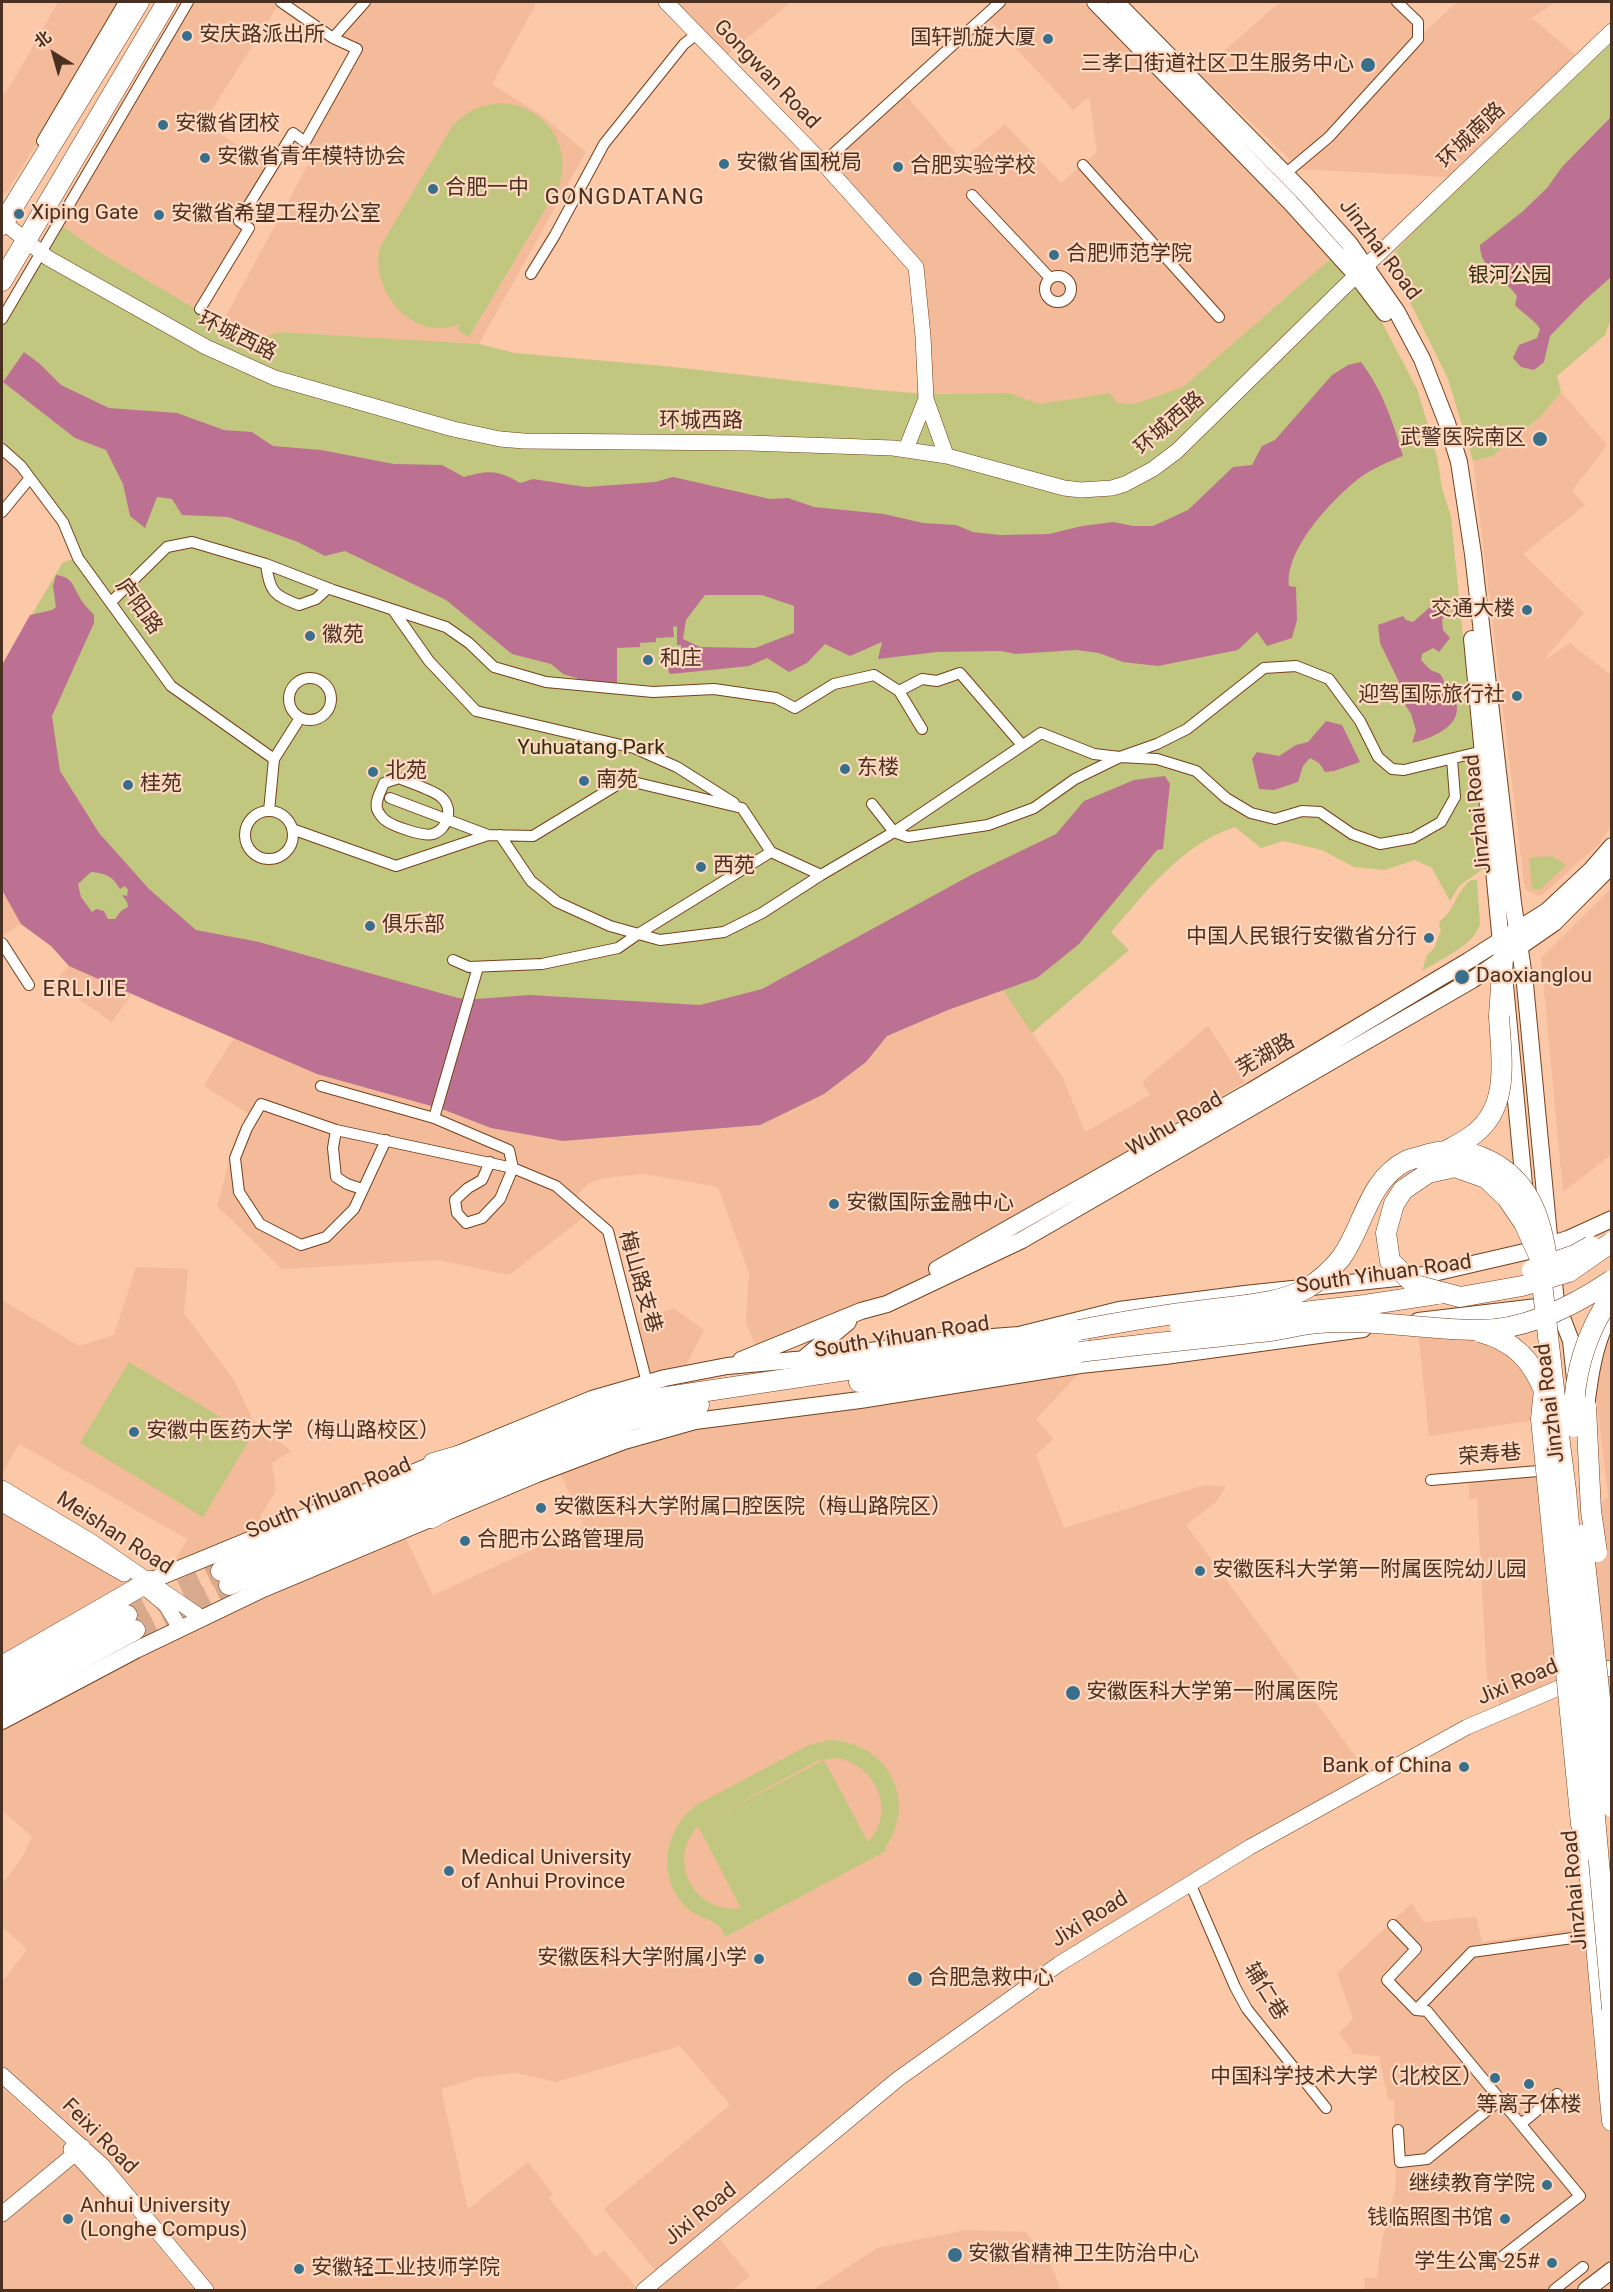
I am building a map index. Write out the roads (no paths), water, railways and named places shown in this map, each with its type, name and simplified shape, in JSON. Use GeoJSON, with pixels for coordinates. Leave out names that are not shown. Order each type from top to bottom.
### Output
{"type":"FeatureCollection","features":[{"type":"Feature","properties":{"kind":"highway"},"geometry":{"type":"LineString","coordinates":[[2,220],[124,2]]}},
{"type":"Feature","properties":{"kind":"highway"},"geometry":{"type":"LineString","coordinates":[[2,281],[29,247],[167,2]]}},
{"type":"Feature","properties":{"kind":"highway"},"geometry":{"type":"LineString","coordinates":[[1510,944],[1499,1016],[1502,1087],[1493,1112],[1475,1133],[1408,1172],[1390,1188],[1378,1214],[1377,1245],[1383,1264],[1403,1286],[1443,1302],[1493,1303],[1522,1298],[1576,1281],[1611,1257]]}},
{"type":"Feature","properties":{"kind":"highway"},"geometry":{"type":"LineString","coordinates":[[1080,1346],[1133,1319],[1282,1298],[1306,1288],[1325,1275],[1341,1258],[1373,1193],[1388,1175],[1406,1162],[1446,1151],[1465,1152],[1483,1157],[1503,1167],[1521,1185],[1536,1211],[1543,1234],[1578,1498],[1611,1807]]}},
{"type":"Feature","properties":{"kind":"highway","name":"Jinzhai Road"},"geometry":{"type":"LineString","coordinates":[[1611,1242],[1569,1272],[1551,1278],[1541,1281],[1522,1286],[1460,1297],[1416,1285],[1390,1261],[1386,1233],[1394,1204],[1403,1190],[1428,1173],[1455,1167],[1486,1178],[1507,1198],[1524,1223],[1539,1256],[1541,1278],[1543,1289],[1552,1367],[1568,1523],[1611,2009]]}},
{"type":"Feature","properties":{"kind":"highway","name":"South Yihuan Road"},"geometry":{"type":"LineString","coordinates":[[1080,1346],[1458,1290],[1504,1280],[1545,1266],[1575,1255],[1611,1235]]}},
{"type":"Feature","properties":{"kind":"highway"},"geometry":{"type":"LineString","coordinates":[[1542,1247],[1537,1307],[1573,1682],[1611,2121]]}},
{"type":"Feature","properties":{"kind":"highway","name":"South Yihuan Road"},"geometry":{"type":"LineString","coordinates":[[1002,1355],[718,1400],[632,1420],[225,1578],[564,1425],[620,1404],[1002,1355],[1317,1323],[1393,1323],[1474,1330],[1500,1328],[1529,1321],[1570,1306],[1611,1280]]}},
{"type":"Feature","properties":{"kind":"highway"},"geometry":{"type":"LineString","coordinates":[[1578,1498],[1574,1407],[1577,1377],[1592,1329],[1611,1295]]}},
{"type":"Feature","properties":{"kind":"highway"},"geometry":{"type":"LineString","coordinates":[[1474,1330],[1494,1336],[1510,1345],[1527,1359],[1540,1380],[1551,1407],[1561,1491],[1568,1523]]}},
{"type":"Feature","properties":{"kind":"highway"},"geometry":{"type":"LineString","coordinates":[[1545,1380],[1541,1419],[1581,1824],[1599,1872]]}},
{"type":"Feature","properties":{"kind":"highway"},"geometry":{"type":"LineString","coordinates":[[1586,1407],[1592,1511],[1611,1692]]}},
{"type":"Feature","properties":{"kind":"highway"},"geometry":{"type":"LineString","coordinates":[[434,1463],[564,1425]]}},
{"type":"Feature","properties":{"kind":"highway"},"geometry":{"type":"LineString","coordinates":[[432,1518],[544,1454]]}},
{"type":"Feature","properties":{"kind":"highway"},"geometry":{"type":"LineString","coordinates":[[2,1666],[147,1583]]}},
{"type":"Feature","properties":{"kind":"highway"},"geometry":{"type":"LineString","coordinates":[[2,1684],[131,1622],[2,1702]]}},
{"type":"Feature","properties":{"kind":"main road","name":"Jinzhai Road"},"geometry":{"type":"LineString","coordinates":[[1095,2],[1290,202],[1362,271],[1397,312],[1422,359],[1447,423],[1459,462],[1473,554],[1510,944],[1528,1221],[1542,1247],[1556,1302],[1571,1341],[1607,1669],[1611,1739]]}},
{"type":"Feature","properties":{"kind":"main road","name":"Jinzhai Road"},"geometry":{"type":"LineString","coordinates":[[1116,2],[1285,174],[1349,243],[1374,296],[1401,341],[1424,389],[1438,427],[1448,466],[1464,557],[1483,751],[1510,944]]}},
{"type":"Feature","properties":{"kind":"main road","name":"Wuhu Road"},"geometry":{"type":"LineString","coordinates":[[726,1366],[861,1311],[887,1304],[1022,1240],[1472,980],[1592,869],[1611,846]]}},
{"type":"Feature","properties":{"kind":"main road","name":"Wuhu Road"},"geometry":{"type":"LineString","coordinates":[[1510,944],[1554,923],[1611,865]]}},
{"type":"Feature","properties":{"kind":"main road"},"geometry":{"type":"LineString","coordinates":[[147,1583],[592,1399],[647,1383],[726,1366],[800,1361],[939,1341],[1019,1335],[1119,1310],[1425,1275],[1542,1247],[1601,1226],[1611,1220]]}},
{"type":"Feature","properties":{"kind":"main road"},"geometry":{"type":"LineString","coordinates":[[2,1721],[106,1665],[263,1589],[624,1441],[695,1421],[860,1400],[1080,1346],[1165,1356],[1537,1307],[1556,1302],[1611,1271]]}},
{"type":"Feature","properties":{"kind":"main road"},"geometry":{"type":"LineString","coordinates":[[620,1404],[800,1361],[861,1311]]}},
{"type":"Feature","properties":{"kind":"main road"},"geometry":{"type":"LineString","coordinates":[[1586,1407],[1591,1367],[1602,1329],[1611,1312]]}},
{"type":"Feature","properties":{"kind":"main road"},"geometry":{"type":"LineString","coordinates":[[1422,1321],[1473,1325],[1511,1338],[1530,1354],[1545,1380]]}},
{"type":"Feature","properties":{"kind":"main road"},"geometry":{"type":"LineString","coordinates":[[939,1341],[1002,1355]]}},
{"type":"Feature","properties":{"kind":"main road"},"geometry":{"type":"LineString","coordinates":[[1586,2290],[1611,2270]]}},
{"type":"Feature","properties":{"kind":"street"},"geometry":{"type":"LineString","coordinates":[[2,319],[29,247],[188,2]]}},
{"type":"Feature","properties":{"kind":"street"},"geometry":{"type":"LineString","coordinates":[[200,309],[249,228],[239,221],[293,133],[305,142],[357,50],[333,38],[281,2]]}},
{"type":"Feature","properties":{"kind":"street"},"geometry":{"type":"LineString","coordinates":[[333,38],[365,2]]}},
{"type":"Feature","properties":{"kind":"street","name":"Gongwan Road"},"geometry":{"type":"LineString","coordinates":[[666,2],[823,163],[916,267],[926,399]]}},
{"type":"Feature","properties":{"kind":"street"},"geometry":{"type":"LineString","coordinates":[[823,163],[1000,2]]}},
{"type":"Feature","properties":{"kind":"street"},"geometry":{"type":"LineString","coordinates":[[1285,174],[1329,137],[1418,39],[1418,22],[1397,2]]}},
{"type":"Feature","properties":{"kind":"street","name":"环城南路"},"geometry":{"type":"LineString","coordinates":[[1362,271],[1611,31]]}},
{"type":"Feature","properties":{"kind":"street"},"geometry":{"type":"LineString","coordinates":[[531,274],[580,191],[604,144],[684,44],[698,34]]}},
{"type":"Feature","properties":{"kind":"street"},"geometry":{"type":"LineString","coordinates":[[1083,165],[1219,317]]}},
{"type":"Feature","properties":{"kind":"street"},"geometry":{"type":"LineString","coordinates":[[972,195],[1050,278]]}},
{"type":"Feature","properties":{"kind":"street","name":"环城西路"},"geometry":{"type":"LineString","coordinates":[[2,220],[29,247],[206,347],[275,378],[453,429],[500,439],[524,441],[749,443],[906,449],[946,456],[1064,488],[1081,490],[1112,488],[1125,484],[1153,469],[1177,451],[1362,271]]}},
{"type":"Feature","properties":{"kind":"street"},"geometry":{"type":"LineString","coordinates":[[906,449],[926,399]]}},
{"type":"Feature","properties":{"kind":"street"},"geometry":{"type":"LineString","coordinates":[[926,399],[946,456]]}},
{"type":"Feature","properties":{"kind":"street","name":"庐阳路"},"geometry":{"type":"LineString","coordinates":[[2,449],[21,466],[63,522],[78,558],[171,686],[274,759]]}},
{"type":"Feature","properties":{"kind":"street"},"geometry":{"type":"LineString","coordinates":[[2,512],[30,478]]}},
{"type":"Feature","properties":{"kind":"street"},"geometry":{"type":"LineString","coordinates":[[111,602],[167,547],[192,542],[266,564],[328,588],[446,627],[469,643],[494,667],[546,682],[653,692],[714,689],[776,698],[795,708],[834,684],[874,675],[898,691],[922,729]]}},
{"type":"Feature","properties":{"kind":"street"},"geometry":{"type":"LineString","coordinates":[[266,564],[269,585],[280,598],[299,605],[316,599],[328,588]]}},
{"type":"Feature","properties":{"kind":"street"},"geometry":{"type":"LineString","coordinates":[[393,610],[429,661],[477,711],[634,748],[676,767],[742,808],[771,852],[821,874]]}},
{"type":"Feature","properties":{"kind":"street"},"geometry":{"type":"LineString","coordinates":[[872,804],[894,832],[908,837],[988,825],[1034,808],[1076,778],[1187,729],[1264,668],[1296,666],[1329,679],[1360,721],[1378,757],[1392,769],[1404,770],[1483,751]]}},
{"type":"Feature","properties":{"kind":"street"},"geometry":{"type":"LineString","coordinates":[[898,691],[922,679],[937,681],[960,673],[1022,745]]}},
{"type":"Feature","properties":{"kind":"street"},"geometry":{"type":"LineString","coordinates":[[304,678],[318,678],[329,687],[332,701],[330,708],[321,718],[314,720],[300,718],[291,707],[290,693],[293,686],[304,678]]}},
{"type":"Feature","properties":{"kind":"street"},"geometry":{"type":"LineString","coordinates":[[269,811],[274,759],[300,718]]}},
{"type":"Feature","properties":{"kind":"street"},"geometry":{"type":"LineString","coordinates":[[494,835],[531,881],[557,902],[610,926],[660,940],[724,932],[762,913],[821,874],[894,832],[1041,733],[1094,753],[1157,759],[1196,771],[1226,798],[1251,813],[1275,819],[1302,811],[1320,812],[1352,834],[1380,844],[1413,838],[1441,822],[1455,797],[1452,759]]}},
{"type":"Feature","properties":{"kind":"street"},"geometry":{"type":"LineString","coordinates":[[399,778],[441,796],[449,809],[447,819],[442,828],[433,834],[423,836],[384,820],[377,811],[376,802],[384,783],[399,778]]}},
{"type":"Feature","properties":{"kind":"street"},"geometry":{"type":"LineString","coordinates":[[390,798],[494,835],[533,836],[625,780],[742,808]]}},
{"type":"Feature","properties":{"kind":"street"},"geometry":{"type":"LineString","coordinates":[[269,811],[284,816],[292,829],[291,844],[281,856],[265,859],[252,852],[247,845],[246,829],[254,816],[269,811]]}},
{"type":"Feature","properties":{"kind":"street"},"geometry":{"type":"LineString","coordinates":[[292,829],[396,866],[494,835]]}},
{"type":"Feature","properties":{"kind":"street"},"geometry":{"type":"LineString","coordinates":[[453,960],[469,967],[542,964],[618,948],[771,852]]}},
{"type":"Feature","properties":{"kind":"street"},"geometry":{"type":"LineString","coordinates":[[2,943],[29,985]]}},
{"type":"Feature","properties":{"kind":"street"},"geometry":{"type":"LineString","coordinates":[[435,1118],[478,967]]}},
{"type":"Feature","properties":{"kind":"street"},"geometry":{"type":"LineString","coordinates":[[321,1086],[435,1118],[509,1150],[513,1168],[500,1199],[482,1218],[466,1223],[457,1213],[455,1200],[468,1188],[482,1180],[490,1162]]}},
{"type":"Feature","properties":{"kind":"street","name":"梅山路支巷"},"geometry":{"type":"LineString","coordinates":[[362,1190],[354,1209],[326,1237],[301,1245],[260,1224],[239,1192],[235,1158],[247,1128],[261,1104],[336,1131],[490,1162],[513,1168],[556,1186],[608,1231],[647,1383]]}},
{"type":"Feature","properties":{"kind":"street"},"geometry":{"type":"LineString","coordinates":[[336,1131],[333,1148],[336,1177],[362,1190],[386,1140]]}},
{"type":"Feature","properties":{"kind":"street","name":"荣寿巷"},"geometry":{"type":"LineString","coordinates":[[1431,1480],[1553,1470]]}},
{"type":"Feature","properties":{"kind":"street","name":"Meishan Road"},"geometry":{"type":"LineString","coordinates":[[2,1488],[92,1542],[147,1583],[166,1605],[180,1628]]}},
{"type":"Feature","properties":{"kind":"street","name":"Meishan Road"},"geometry":{"type":"LineString","coordinates":[[2,1504],[147,1583],[202,1618]]}},
{"type":"Feature","properties":{"kind":"street","name":"Jixi Road"},"geometry":{"type":"LineString","coordinates":[[644,2290],[898,2079],[1059,1964],[1250,1847],[1467,1727],[1607,1669]]}},
{"type":"Feature","properties":{"kind":"street","name":"辅仁巷"},"geometry":{"type":"LineString","coordinates":[[1190,1884],[1247,2009],[1326,2108]]}},
{"type":"Feature","properties":{"kind":"street"},"geometry":{"type":"LineString","coordinates":[[1393,1925],[1416,1949],[1387,1980],[1416,2010],[1427,2011],[1580,2196],[1503,2256]]}},
{"type":"Feature","properties":{"kind":"street"},"geometry":{"type":"LineString","coordinates":[[1416,2010],[1472,1952],[1594,1935]]}},
{"type":"Feature","properties":{"kind":"street","name":"Feixi Road"},"geometry":{"type":"LineString","coordinates":[[2,2075],[79,2150],[194,2290]]}},
{"type":"Feature","properties":{"kind":"street","name":"Feixi Road"},"geometry":{"type":"LineString","coordinates":[[2,2088],[79,2150],[103,2166],[207,2290]]}},
{"type":"Feature","properties":{"kind":"street"},"geometry":{"type":"LineString","coordinates":[[1521,2124],[1557,2094]]}},
{"type":"Feature","properties":{"kind":"street"},"geometry":{"type":"LineString","coordinates":[[1398,2130],[1400,2162],[1427,2159],[1500,2100]]}},
{"type":"Feature","properties":{"kind":"street"},"geometry":{"type":"LineString","coordinates":[[2,2214],[79,2150]]}},
{"type":"Feature","properties":{"kind":"street"},"geometry":{"type":"LineString","coordinates":[[1554,2290],[1583,2267]]}},
{"type":"Feature","properties":{"kind":"tunnel"},"geometry":{"type":"LineString","coordinates":[[127,1615],[221,1571]]}},
{"type":"Feature","properties":{"kind":"tunnel"},"geometry":{"type":"LineString","coordinates":[[135,1630],[229,1585]]}},
{"type":"Feature","properties":{"kind":"place","name":"安庆路派出所"},"geometry":{"type":"Point","coordinates":[187,36]}},
{"type":"Feature","properties":{"kind":"place","name":"国轩凯旋大厦"},"geometry":{"type":"Point","coordinates":[1048,39]}},
{"type":"Feature","properties":{"kind":"place","name":"三孝口街道社区卫生服务中心"},"geometry":{"type":"Point","coordinates":[1368,65]}},
{"type":"Feature","properties":{"kind":"place","name":"安徽省团校"},"geometry":{"type":"Point","coordinates":[163,125]}},
{"type":"Feature","properties":{"kind":"place","name":"安徽省青年模特协会"},"geometry":{"type":"Point","coordinates":[205,158]}},
{"type":"Feature","properties":{"kind":"place","name":"安徽省国税局"},"geometry":{"type":"Point","coordinates":[724,164]}},
{"type":"Feature","properties":{"kind":"place","name":"合肥实验学校"},"geometry":{"type":"Point","coordinates":[898,167]}},
{"type":"Feature","properties":{"kind":"place","name":"合肥一中"},"geometry":{"type":"Point","coordinates":[433,189]}},
{"type":"Feature","properties":{"kind":"place","name":"Xiping Gate"},"geometry":{"type":"Point","coordinates":[19,214]}},
{"type":"Feature","properties":{"kind":"place","name":"安徽省希望工程办公室"},"geometry":{"type":"Point","coordinates":[159,215]}},
{"type":"Feature","properties":{"kind":"place","name":"合肥师范学院"},"geometry":{"type":"Point","coordinates":[1054,255]}},
{"type":"Feature","properties":{"kind":"place","name":"武警医院南区"},"geometry":{"type":"Point","coordinates":[1540,439]}},
{"type":"Feature","properties":{"kind":"place","name":"交通大楼"},"geometry":{"type":"Point","coordinates":[1527,610]}},
{"type":"Feature","properties":{"kind":"place","name":"徽苑"},"geometry":{"type":"Point","coordinates":[310,636]}},
{"type":"Feature","properties":{"kind":"place","name":"和庄"},"geometry":{"type":"Point","coordinates":[648,660]}},
{"type":"Feature","properties":{"kind":"place","name":"迎驾国际旅行社"},"geometry":{"type":"Point","coordinates":[1517,696]}},
{"type":"Feature","properties":{"kind":"place","name":"东楼"},"geometry":{"type":"Point","coordinates":[845,769]}},
{"type":"Feature","properties":{"kind":"place","name":"北苑"},"geometry":{"type":"Point","coordinates":[373,772]}},
{"type":"Feature","properties":{"kind":"place","name":"南苑"},"geometry":{"type":"Point","coordinates":[584,781]}},
{"type":"Feature","properties":{"kind":"place","name":"桂苑"},"geometry":{"type":"Point","coordinates":[128,785]}},
{"type":"Feature","properties":{"kind":"place","name":"西苑"},"geometry":{"type":"Point","coordinates":[701,867]}},
{"type":"Feature","properties":{"kind":"place","name":"俱乐部"},"geometry":{"type":"Point","coordinates":[370,926]}},
{"type":"Feature","properties":{"kind":"place","name":"中国人民银行安徽省分行"},"geometry":{"type":"Point","coordinates":[1429,938]}},
{"type":"Feature","properties":{"kind":"place","name":"Daoxianglou"},"geometry":{"type":"Point","coordinates":[1462,977]}},
{"type":"Feature","properties":{"kind":"place","name":"安徽国际金融中心"},"geometry":{"type":"Point","coordinates":[834,1204]}},
{"type":"Feature","properties":{"kind":"place","name":"安徽中医药大学（梅山路校区）"},"geometry":{"type":"Point","coordinates":[134,1432]}},
{"type":"Feature","properties":{"kind":"place","name":"安徽医科大学附属口腔医院（梅山路院区）"},"geometry":{"type":"Point","coordinates":[541,1508]}},
{"type":"Feature","properties":{"kind":"place","name":"合肥市公路管理局"},"geometry":{"type":"Point","coordinates":[465,1541]}},
{"type":"Feature","properties":{"kind":"place","name":"安徽医科大学第一附属医院幼儿园"},"geometry":{"type":"Point","coordinates":[1200,1571]}},
{"type":"Feature","properties":{"kind":"place","name":"安徽医科大学第一附属医院"},"geometry":{"type":"Point","coordinates":[1073,1693]}},
{"type":"Feature","properties":{"kind":"place","name":"Bank of China"},"geometry":{"type":"Point","coordinates":[1464,1767]}},
{"type":"Feature","properties":{"kind":"place","name":"Medical University of Anhui Province"},"geometry":{"type":"Point","coordinates":[449,1871]}},
{"type":"Feature","properties":{"kind":"place","name":"安徽医科大学附属小学"},"geometry":{"type":"Point","coordinates":[759,1959]}},
{"type":"Feature","properties":{"kind":"place","name":"合肥急救中心"},"geometry":{"type":"Point","coordinates":[915,1979]}},
{"type":"Feature","properties":{"kind":"place","name":"中国科学技术大学（北校区）"},"geometry":{"type":"Point","coordinates":[1495,2078]}},
{"type":"Feature","properties":{"kind":"place","name":"等离子体楼"},"geometry":{"type":"Point","coordinates":[1529,2084]}},
{"type":"Feature","properties":{"kind":"place","name":"继续教育学院"},"geometry":{"type":"Point","coordinates":[1547,2185]}},
{"type":"Feature","properties":{"kind":"place","name":"Anhui University (Longhe Compus)"},"geometry":{"type":"Point","coordinates":[68,2219]}},
{"type":"Feature","properties":{"kind":"place","name":"钱临照图书馆"},"geometry":{"type":"Point","coordinates":[1505,2219]}},
{"type":"Feature","properties":{"kind":"place","name":"安徽省精神卫生防治中心"},"geometry":{"type":"Point","coordinates":[955,2255]}},
{"type":"Feature","properties":{"kind":"place","name":"学生公寓 25#"},"geometry":{"type":"Point","coordinates":[1552,2263]}},
{"type":"Feature","properties":{"kind":"place","name":"安徽轻工业技师学院"},"geometry":{"type":"Point","coordinates":[299,2269]}},
{"type":"Feature","properties":{"kind":"district","name":"GONGDATANG"},"geometry":{"type":"Point","coordinates":[625,198]}},
{"type":"Feature","properties":{"kind":"district","name":"ERLIJIE"},"geometry":{"type":"Point","coordinates":[85,990]}},
{"type":"Feature","properties":{"kind":"park label","name":"银河公园"},"geometry":{"type":"Point","coordinates":[1510,277]}},
{"type":"Feature","properties":{"kind":"park label","name":"Yuhuatang Park"},"geometry":{"type":"Point","coordinates":[591,749]}}]}
